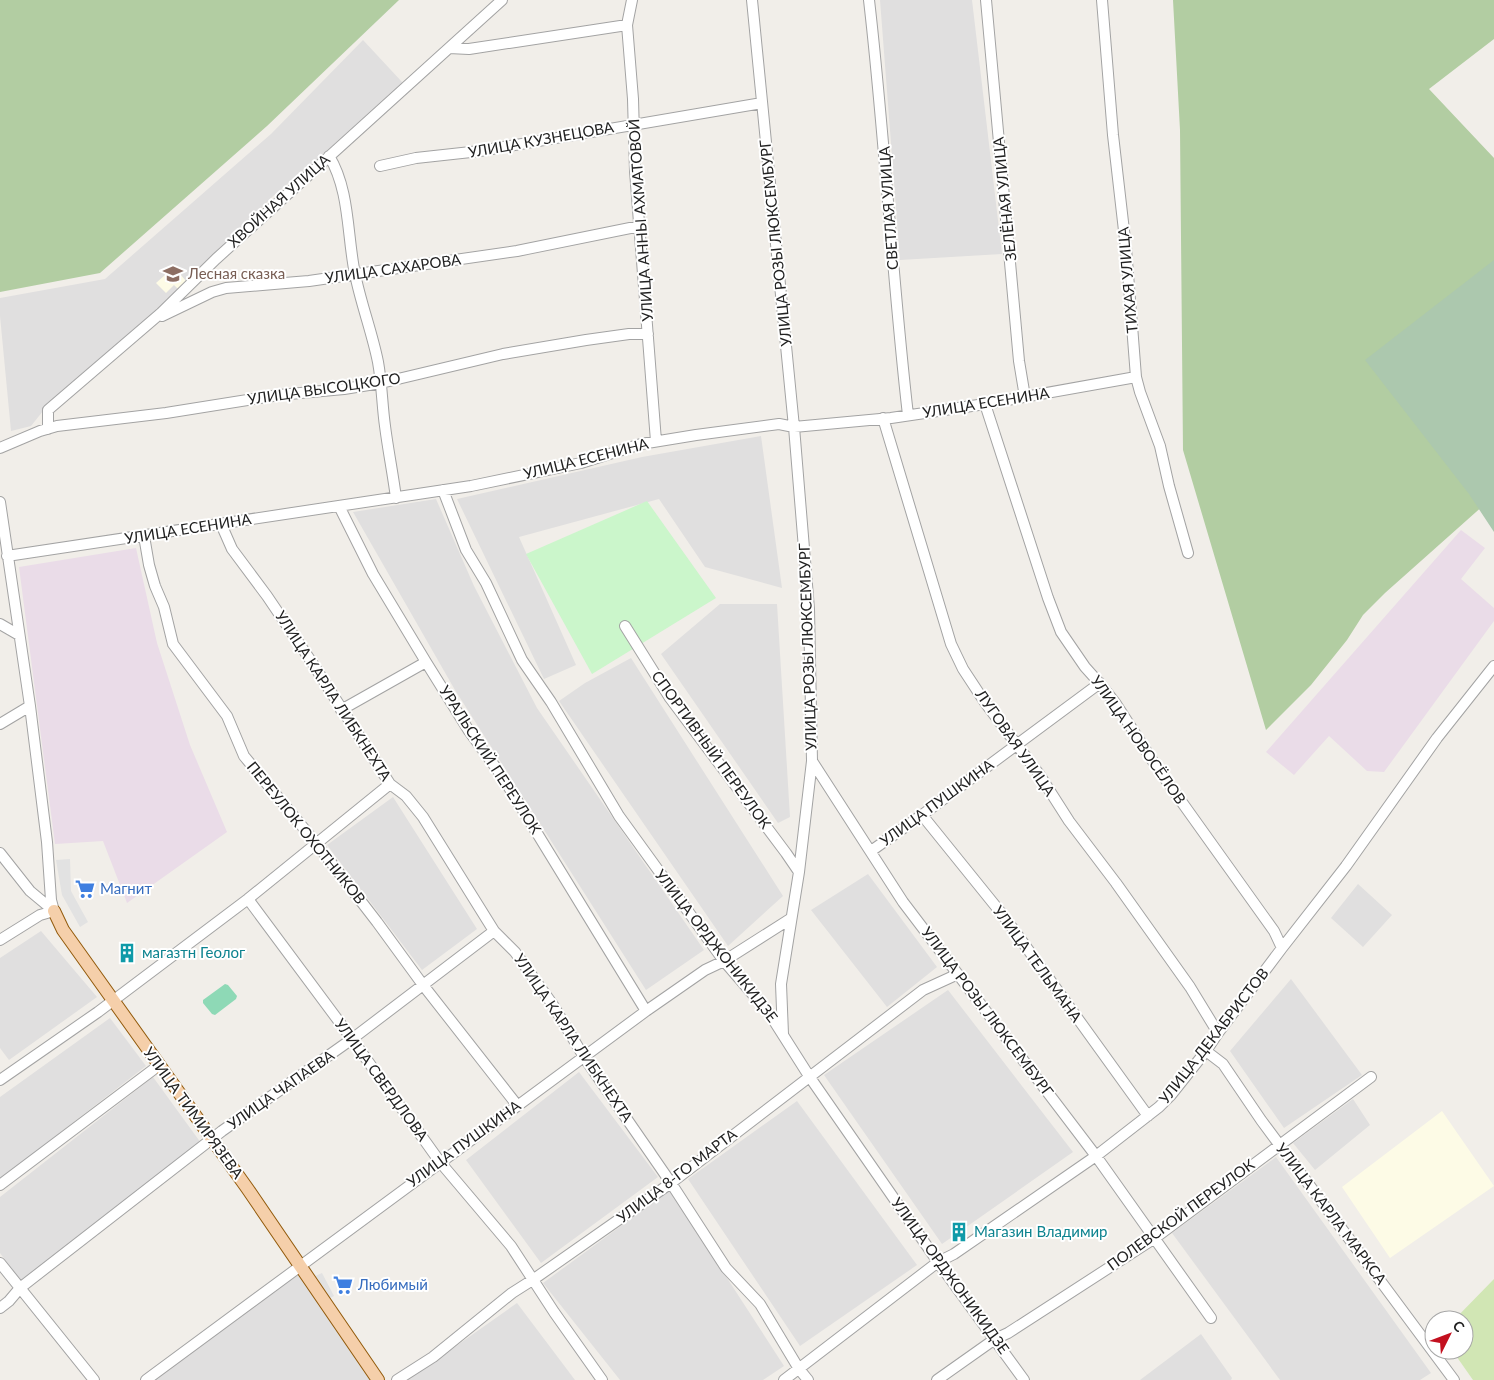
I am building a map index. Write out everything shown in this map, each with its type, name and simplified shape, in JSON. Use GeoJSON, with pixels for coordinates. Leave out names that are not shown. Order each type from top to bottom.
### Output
{"type":"FeatureCollection","features":[{"type":"Feature","properties":{"kind":"main road","name":"УЛИЦА ТИМИРЯЗЕВА"},"geometry":{"type":"LineString","coordinates":[[54,911],[63,930],[301,1266],[378,1380]]}},
{"type":"Feature","properties":{"kind":"street","name":"ХВОЙНАЯ УЛИЦА"},"geometry":{"type":"LineString","coordinates":[[48,429],[48,410],[152,321],[216,259],[502,0]]}},
{"type":"Feature","properties":{"kind":"street","name":"УЛИЦА АННЫ АХМАТОВОЙ"},"geometry":{"type":"LineString","coordinates":[[632,0],[627,26],[634,99],[635,171],[656,441]]}},
{"type":"Feature","properties":{"kind":"street","name":"УЛИЦА РОЗЫ ЛЮКСЕМБУРГ"},"geometry":{"type":"LineString","coordinates":[[752,0],[794,427],[809,609],[812,761],[903,902],[1096,1156],[1211,1318]]}},
{"type":"Feature","properties":{"kind":"street","name":"СВЕТЛАЯ УЛИЦА"},"geometry":{"type":"LineString","coordinates":[[870,0],[901,360],[908,415]]}},
{"type":"Feature","properties":{"kind":"street","name":"ЗЕЛЁНАЯ УЛИЦА"},"geometry":{"type":"LineString","coordinates":[[986,0],[1019,361],[1025,397]]}},
{"type":"Feature","properties":{"kind":"street","name":"ТИХАЯ УЛИЦА"},"geometry":{"type":"LineString","coordinates":[[1102,0],[1113,135],[1126,248],[1136,377],[1160,446],[1188,553]]}},
{"type":"Feature","properties":{"kind":"street"},"geometry":{"type":"LineString","coordinates":[[449,48],[469,49],[627,26]]}},
{"type":"Feature","properties":{"kind":"street","name":"УЛИЦА КУЗНЕЦОВА"},"geometry":{"type":"LineString","coordinates":[[380,166],[416,158],[480,151],[762,103]]}},
{"type":"Feature","properties":{"kind":"street"},"geometry":{"type":"LineString","coordinates":[[329,156],[338,170],[355,274],[371,332],[381,383],[396,498]]}},
{"type":"Feature","properties":{"kind":"street","name":"УЛИЦА САХАРОВА"},"geometry":{"type":"LineString","coordinates":[[152,321],[212,292],[226,288],[310,281],[517,251],[640,226]]}},
{"type":"Feature","properties":{"kind":"street","name":"УЛИЦА ВЫСОЦКОГО"},"geometry":{"type":"LineString","coordinates":[[0,448],[57,426],[166,413],[279,395],[344,389],[381,383],[503,354],[629,334],[648,334]]}},
{"type":"Feature","properties":{"kind":"street","name":"УЛИЦА ЕСЕНИНА"},"geometry":{"type":"LineString","coordinates":[[7,556],[443,490],[581,463],[656,441],[779,424],[794,427],[908,415],[985,404],[1136,377]]}},
{"type":"Feature","properties":{"kind":"street","name":"УЛИЦА НОВОСЁЛОВ"},"geometry":{"type":"LineString","coordinates":[[985,404],[1048,598],[1061,632],[1080,661],[1116,704],[1156,766],[1274,931],[1282,948]]}},
{"type":"Feature","properties":{"kind":"street","name":"ЛУГОВАЯ УЛИЦА"},"geometry":{"type":"LineString","coordinates":[[884,418],[951,644],[964,668],[986,704],[1190,987],[1218,1032]]}},
{"type":"Feature","properties":{"kind":"street","name":"УЛИЦА ОРДЖОНИКИДЗЕ"},"geometry":{"type":"LineString","coordinates":[[443,490],[466,550],[486,583],[522,660],[551,702],[619,816],[724,961],[769,1013],[809,1076],[938,1262],[1024,1380]]}},
{"type":"Feature","properties":{"kind":"street"},"geometry":{"type":"LineString","coordinates":[[0,502],[30,706],[47,842],[51,900],[54,911],[40,915],[0,940]]}},
{"type":"Feature","properties":{"kind":"street","name":"УРАЛЬСКИЙ ПЕРЕУЛОК"},"geometry":{"type":"LineString","coordinates":[[339,506],[373,574],[426,662],[469,731],[502,776],[646,1011]]}},
{"type":"Feature","properties":{"kind":"street","name":"УЛИЦА КАРЛА ЛИБКНЕХТА"},"geometry":{"type":"LineString","coordinates":[[221,524],[232,549],[267,596],[313,664],[390,784],[406,796],[423,817],[494,931],[521,959],[553,1005],[584,1057],[671,1183],[726,1268],[760,1304],[808,1380]]}},
{"type":"Feature","properties":{"kind":"street","name":"ПЕРЕУЛОК ОХОТНИКОВ"},"geometry":{"type":"LineString","coordinates":[[144,536],[154,586],[164,607],[173,644],[226,716],[244,756],[378,922],[423,985],[517,1105]]}},
{"type":"Feature","properties":{"kind":"street"},"geometry":{"type":"LineString","coordinates":[[0,624],[19,635]]}},
{"type":"Feature","properties":{"kind":"street","name":"СПОРТИВНЫЙ ПЕРЕУЛОК"},"geometry":{"type":"LineString","coordinates":[[625,626],[670,698],[799,872]]}},
{"type":"Feature","properties":{"kind":"street"},"geometry":{"type":"LineString","coordinates":[[341,710],[426,662]]}},
{"type":"Feature","properties":{"kind":"street","name":"УЛИЦА ДЕКАБРИСТОВ"},"geometry":{"type":"LineString","coordinates":[[784,1380],[938,1262],[954,1254],[1096,1156],[1172,1095],[1346,866],[1437,738],[1494,666]]}},
{"type":"Feature","properties":{"kind":"street","name":"УЛИЦА ПУШКИНА"},"geometry":{"type":"LineString","coordinates":[[871,851],[1100,683]]}},
{"type":"Feature","properties":{"kind":"street"},"geometry":{"type":"LineString","coordinates":[[0,724],[30,706]]}},
{"type":"Feature","properties":{"kind":"street"},"geometry":{"type":"LineString","coordinates":[[782,1034],[781,984],[799,872],[812,761]]}},
{"type":"Feature","properties":{"kind":"street"},"geometry":{"type":"LineString","coordinates":[[0,1080],[98,1012],[248,899],[390,784]]}},
{"type":"Feature","properties":{"kind":"street","name":"УЛИЦА ТЕЛЬМАНА"},"geometry":{"type":"LineString","coordinates":[[922,815],[1006,919],[1148,1116]]}},
{"type":"Feature","properties":{"kind":"street","name":"УЛИЦА ТИМИРЯЗЕВА"},"geometry":{"type":"LineString","coordinates":[[0,853],[30,891],[54,911]]}},
{"type":"Feature","properties":{"kind":"street","name":"УЛИЦА СВЕРДЛОВА"},"geometry":{"type":"LineString","coordinates":[[248,899],[440,1162],[512,1246],[554,1312],[602,1380]]}},
{"type":"Feature","properties":{"kind":"street","name":"УЛИЦА ПУШКИНА"},"geometry":{"type":"LineString","coordinates":[[146,1380],[646,1011],[705,970],[724,961],[790,919]]}},
{"type":"Feature","properties":{"kind":"street","name":"УЛИЦА ЧАПАЕВА"},"geometry":{"type":"LineString","coordinates":[[0,1308],[20,1288],[212,1140],[352,1039],[494,931]]}},
{"type":"Feature","properties":{"kind":"street","name":"УЛИЦА 8-ГО МАРТА"},"geometry":{"type":"LineString","coordinates":[[397,1380],[433,1357],[512,1293],[534,1280],[671,1183],[923,990],[958,974]]}},
{"type":"Feature","properties":{"kind":"street","name":"УЛИЦА КАРЛА МАРКСА"},"geometry":{"type":"LineString","coordinates":[[1206,1051],[1223,1064],[1260,1120],[1454,1380]]}},
{"type":"Feature","properties":{"kind":"street"},"geometry":{"type":"LineString","coordinates":[[0,1185],[158,1066]]}},
{"type":"Feature","properties":{"kind":"street","name":"ПОЛЕВСКОЙ ПЕРЕУЛОК"},"geometry":{"type":"LineString","coordinates":[[937,1380],[995,1339],[1008,1333],[1155,1238],[1371,1076]]}},
{"type":"Feature","properties":{"kind":"street"},"geometry":{"type":"LineString","coordinates":[[0,1263],[94,1380]]}},
{"type":"Feature","properties":{"kind":"shaded area"},"geometry":{"type":"Polygon","coordinates":[[[880,0],[972,0],[1002,254],[900,260],[880,0]]]}},
{"type":"Feature","properties":{"kind":"shaded area"},"geometry":{"type":"Polygon","coordinates":[[[363,40],[403,83],[375,110],[272,197],[187,284],[47,406],[31,426],[11,431],[0,298],[105,279],[271,134],[363,40]]]}},
{"type":"Feature","properties":{"kind":"shaded area","name":"Лесная сказка"},"geometry":{"type":"Polygon","coordinates":[[[174,267],[186,281],[178,289],[174,285],[166,293],[156,283],[174,267]]]}},
{"type":"Feature","properties":{"kind":"shaded area"},"geometry":{"type":"Polygon","coordinates":[[[761,436],[782,588],[705,567],[659,499],[519,537],[576,665],[544,679],[457,499],[642,457],[761,436]]]}},
{"type":"Feature","properties":{"kind":"shaded area"},"geometry":{"type":"Polygon","coordinates":[[[436,499],[474,586],[537,708],[704,950],[646,990],[455,690],[353,512],[436,499]]]}},
{"type":"Feature","properties":{"kind":"shaded area"},"geometry":{"type":"Polygon","coordinates":[[[1461,530],[1485,548],[1461,579],[1494,608],[1494,621],[1384,772],[1367,771],[1329,736],[1294,775],[1266,752],[1461,530]]]}},
{"type":"Feature","properties":{"kind":"shaded area"},"geometry":{"type":"Polygon","coordinates":[[[136,548],[157,643],[190,745],[227,832],[127,903],[103,841],[55,844],[19,567],[136,548]]]}},
{"type":"Feature","properties":{"kind":"shaded area"},"geometry":{"type":"Polygon","coordinates":[[[720,604],[777,604],[790,817],[778,823],[661,654],[720,604]]]}},
{"type":"Feature","properties":{"kind":"shaded area"},"geometry":{"type":"Polygon","coordinates":[[[631,658],[783,896],[728,946],[559,701],[585,683],[631,658]]]}},
{"type":"Feature","properties":{"kind":"shaded area"},"geometry":{"type":"Polygon","coordinates":[[[393,797],[477,929],[422,970],[327,845],[393,797]]]}},
{"type":"Feature","properties":{"kind":"shaded area"},"geometry":{"type":"Polygon","coordinates":[[[70,859],[71,891],[88,922],[80,927],[62,895],[56,860],[70,859]]]}},
{"type":"Feature","properties":{"kind":"shaded area"},"geometry":{"type":"Polygon","coordinates":[[[868,874],[937,967],[887,1007],[811,910],[868,874]]]}},
{"type":"Feature","properties":{"kind":"shaded area"},"geometry":{"type":"Polygon","coordinates":[[[1358,884],[1392,915],[1363,947],[1331,918],[1358,884]]]}},
{"type":"Feature","properties":{"kind":"shaded area"},"geometry":{"type":"Polygon","coordinates":[[[41,931],[97,997],[9,1060],[0,1048],[0,958],[41,931]]]}},
{"type":"Feature","properties":{"kind":"shaded area"},"geometry":{"type":"Polygon","coordinates":[[[1291,979],[1362,1075],[1284,1128],[1230,1051],[1291,979]]]}},
{"type":"Feature","properties":{"kind":"shaded area"},"geometry":{"type":"Polygon","coordinates":[[[948,990],[1073,1152],[942,1244],[824,1075],[948,990]]]}},
{"type":"Feature","properties":{"kind":"shaded area"},"geometry":{"type":"Polygon","coordinates":[[[110,1018],[146,1066],[0,1179],[0,1097],[110,1018]]]}},
{"type":"Feature","properties":{"kind":"shaded area"},"geometry":{"type":"Polygon","coordinates":[[[579,1072],[658,1177],[541,1263],[466,1160],[579,1072]]]}},
{"type":"Feature","properties":{"kind":"shaded area"},"geometry":{"type":"Polygon","coordinates":[[[153,1077],[201,1143],[21,1281],[0,1253],[0,1197],[153,1077]]]}},
{"type":"Feature","properties":{"kind":"shaded area"},"geometry":{"type":"Polygon","coordinates":[[[1353,1099],[1370,1125],[1315,1170],[1293,1143],[1353,1099]]]}},
{"type":"Feature","properties":{"kind":"shaded area"},"geometry":{"type":"Polygon","coordinates":[[[797,1101],[917,1265],[800,1346],[688,1179],[797,1101]]]}},
{"type":"Feature","properties":{"kind":"shaded area"},"geometry":{"type":"Polygon","coordinates":[[[1442,1111],[1494,1186],[1390,1258],[1342,1187],[1442,1111]]]}},
{"type":"Feature","properties":{"kind":"shaded area"},"geometry":{"type":"Polygon","coordinates":[[[1276,1157],[1431,1373],[1420,1380],[1280,1380],[1172,1233],[1276,1157]]]}},
{"type":"Feature","properties":{"kind":"shaded area"},"geometry":{"type":"Polygon","coordinates":[[[670,1190],[784,1366],[763,1380],[620,1380],[543,1283],[670,1190]]]}},
{"type":"Feature","properties":{"kind":"shaded area"},"geometry":{"type":"Polygon","coordinates":[[[298,1271],[370,1380],[150,1380],[298,1271]]]}},
{"type":"Feature","properties":{"kind":"shaded area"},"geometry":{"type":"Polygon","coordinates":[[[322,1273],[334,1296],[324,1301],[309,1279],[322,1273]]]}},
{"type":"Feature","properties":{"kind":"shaded area"},"geometry":{"type":"Polygon","coordinates":[[[517,1303],[575,1380],[408,1380],[517,1303]]]}},
{"type":"Feature","properties":{"kind":"shaded area"},"geometry":{"type":"Polygon","coordinates":[[[1201,1334],[1232,1378],[1231,1380],[1140,1380],[1201,1334]]]}},
{"type":"Feature","properties":{"kind":"green space"},"geometry":{"type":"Polygon","coordinates":[[[0,0],[399,0],[267,126],[100,273],[0,292],[0,0]]]}},
{"type":"Feature","properties":{"kind":"green space"},"geometry":{"type":"Polygon","coordinates":[[[1173,0],[1494,0],[1494,39],[1429,89],[1494,158],[1494,496],[1363,615],[1347,640],[1311,685],[1266,730],[1183,450],[1180,130],[1173,0]]]}},
{"type":"Feature","properties":{"kind":"green space"},"geometry":{"type":"Polygon","coordinates":[[[1494,260],[1494,532],[1469,494],[1365,360],[1494,260]]]}},
{"type":"Feature","properties":{"kind":"green space"},"geometry":{"type":"Polygon","coordinates":[[[647,501],[716,598],[592,674],[526,554],[647,501]]]}},
{"type":"Feature","properties":{"kind":"green space"},"geometry":{"type":"Polygon","coordinates":[[[225,984],[237,996],[236,999],[215,1015],[212,1014],[203,1003],[203,1000],[225,984]]]}},
{"type":"Feature","properties":{"kind":"green space"},"geometry":{"type":"Polygon","coordinates":[[[1494,1279],[1494,1380],[1473,1380],[1459,1360],[1474,1360],[1474,1310],[1464,1310],[1494,1279]]]}},
{"type":"Feature","properties":{"kind":"place","name":"Лесная сказка"},"geometry":{"type":"Point","coordinates":[173,274]}},
{"type":"Feature","properties":{"kind":"place","name":"Магнит"},"geometry":{"type":"Point","coordinates":[85,889]}},
{"type":"Feature","properties":{"kind":"place","name":"магазтн Геолог"},"geometry":{"type":"Point","coordinates":[127,953]}},
{"type":"Feature","properties":{"kind":"place","name":"Магазин Владимир"},"geometry":{"type":"Point","coordinates":[959,1232]}},
{"type":"Feature","properties":{"kind":"place","name":"Любимый"},"geometry":{"type":"Point","coordinates":[343,1285]}}]}
